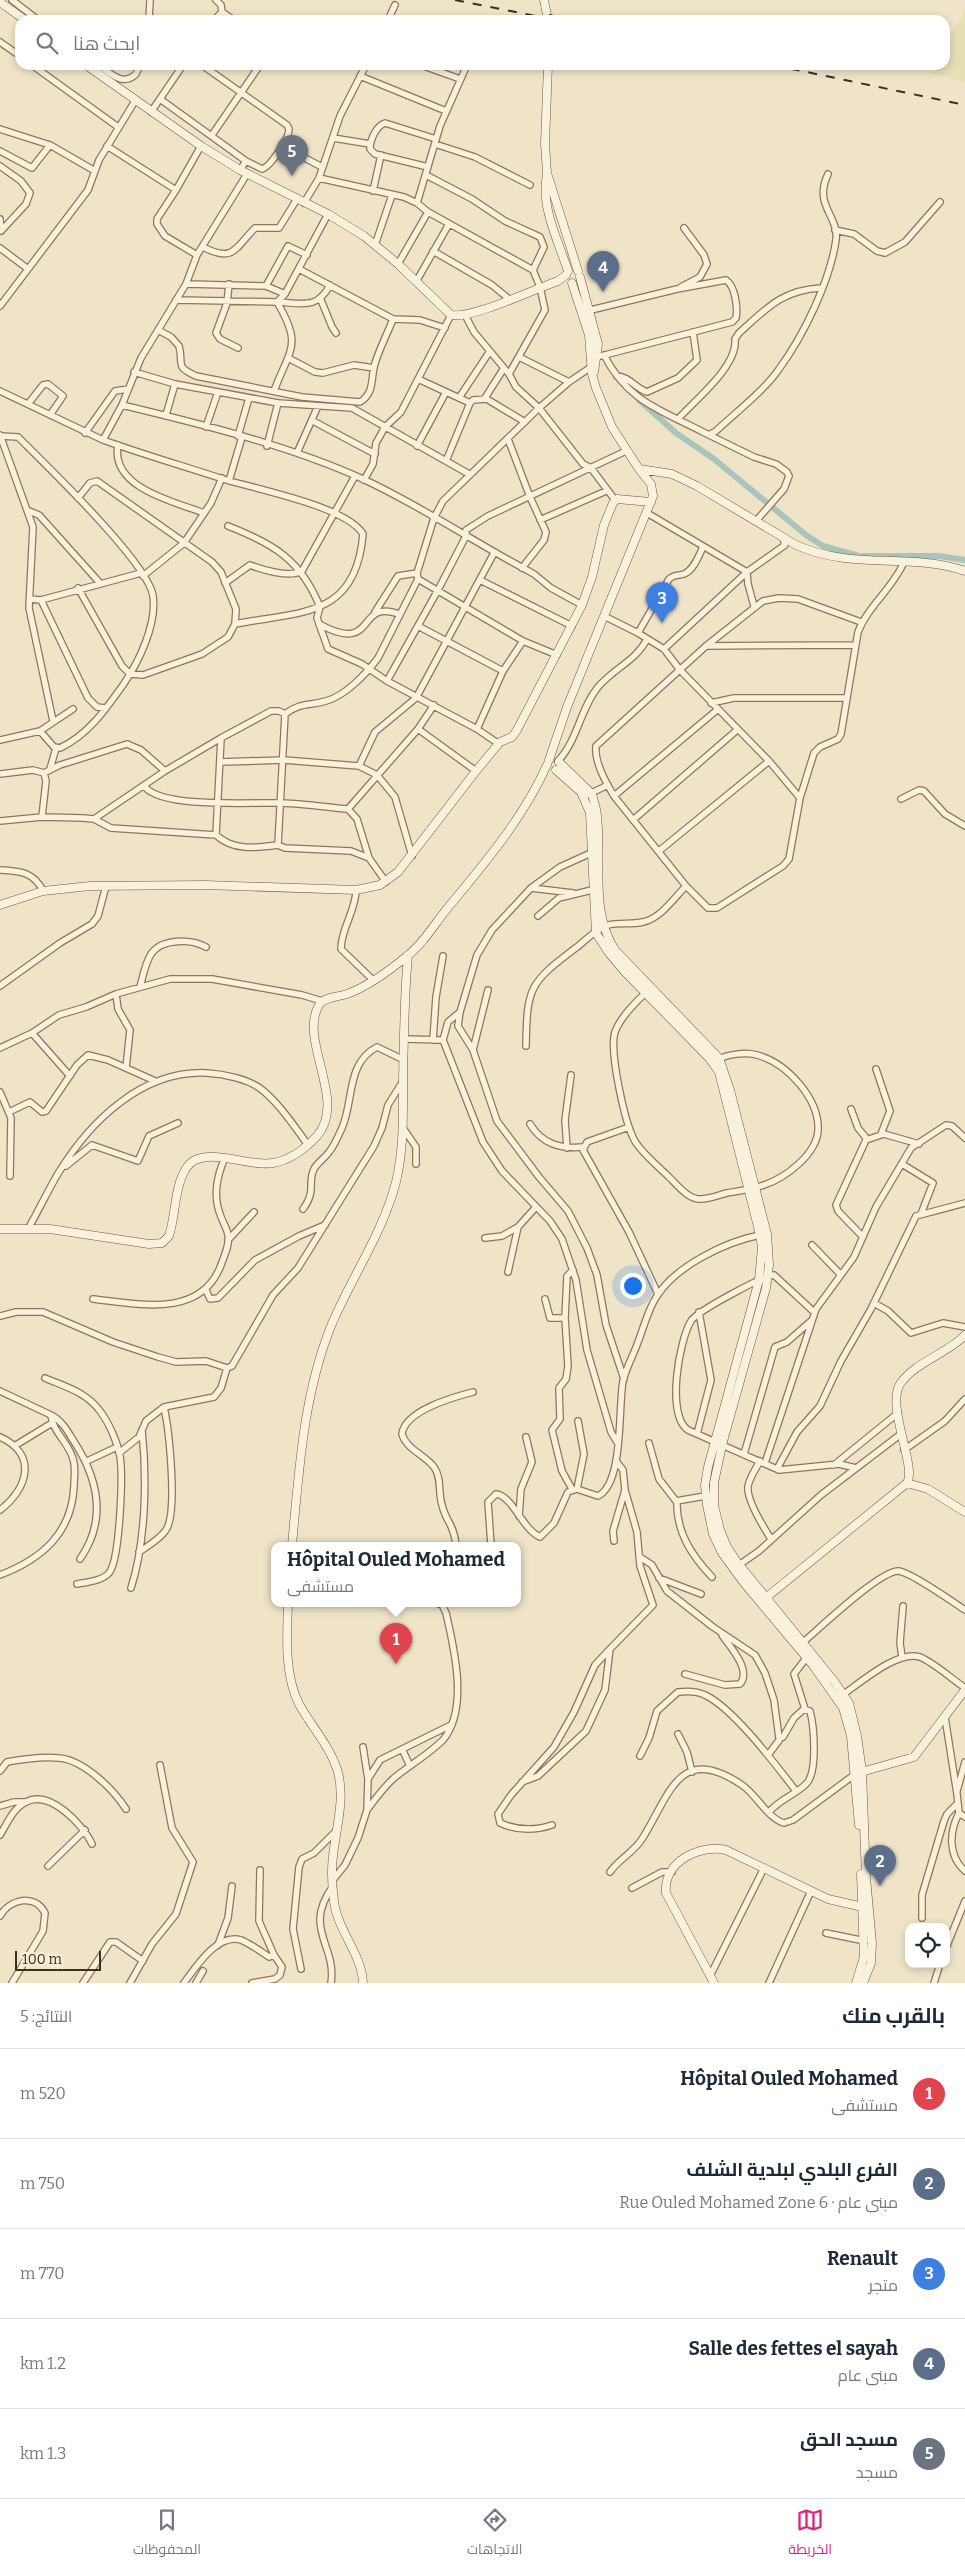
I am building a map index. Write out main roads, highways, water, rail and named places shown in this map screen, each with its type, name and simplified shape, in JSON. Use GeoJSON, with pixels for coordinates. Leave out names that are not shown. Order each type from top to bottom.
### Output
{"type":"FeatureCollection","features":[{"type":"Feature","properties":{"kind":"waterway"},"geometry":{"type":"LineString","coordinates":[[639,400],[676,433],[714,459],[806,535],[823,546],[859,556],[939,556],[965,560]]}},
{"type":"Feature","properties":{"kind":"railway"},"geometry":{"type":"LineString","coordinates":[[455,0],[531,15]]}},
{"type":"Feature","properties":{"kind":"railway"},"geometry":{"type":"LineString","coordinates":[[797,70],[965,105]]}},
{"type":"Feature","properties":{"kind":"place","name":"مسجد الحق"},"geometry":{"type":"Point","coordinates":[292,176]}},
{"type":"Feature","properties":{"kind":"place","name":"Salle des fettes el sayah"},"geometry":{"type":"Point","coordinates":[603,292]}},
{"type":"Feature","properties":{"kind":"place","name":"Renault"},"geometry":{"type":"Point","coordinates":[662,623]}},
{"type":"Feature","properties":{"kind":"place","name":"Hôpital Ouled Mohamed"},"geometry":{"type":"Point","coordinates":[396,1664]}},
{"type":"Feature","properties":{"kind":"place","name":"الفرع البلدي لبلدية الشلف"},"geometry":{"type":"Point","coordinates":[880,1886]}}]}
